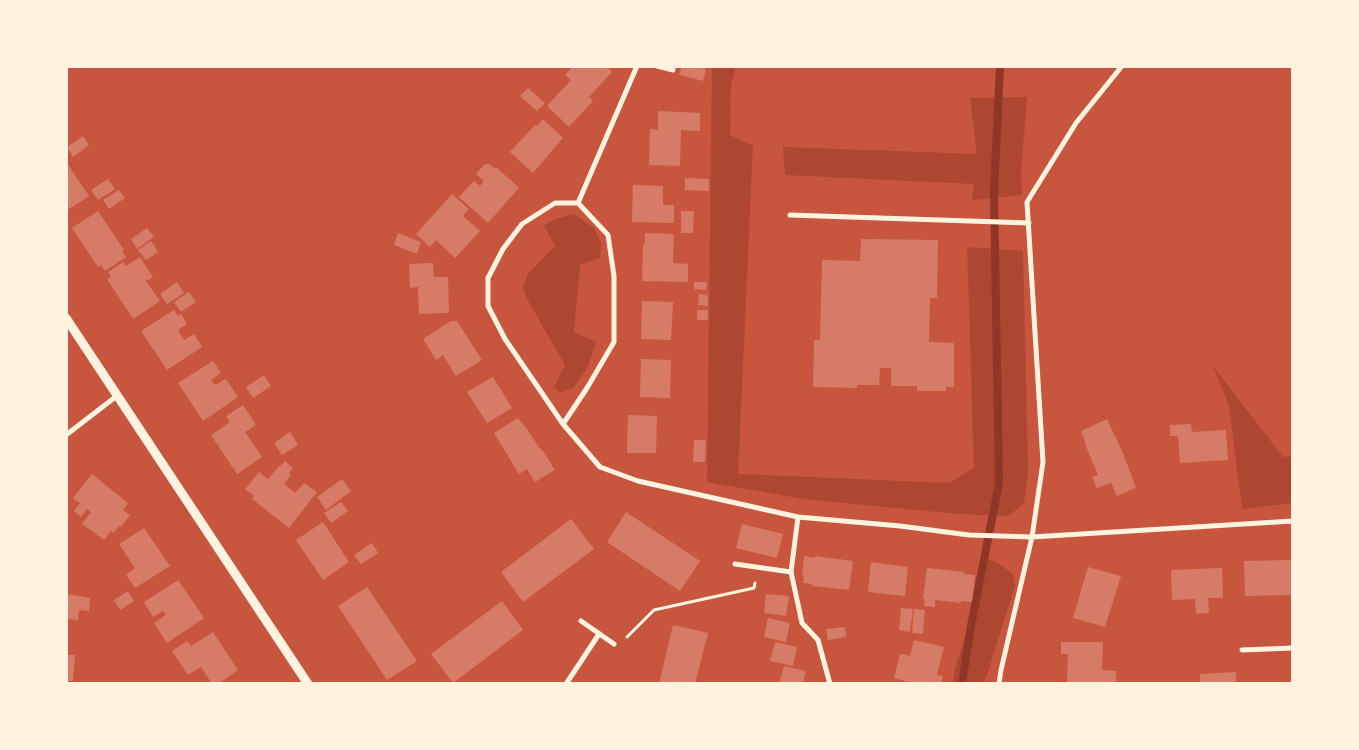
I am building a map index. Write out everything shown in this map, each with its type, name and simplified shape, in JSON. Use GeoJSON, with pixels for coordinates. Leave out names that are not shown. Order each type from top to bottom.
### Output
{"type":"FeatureCollection","features":[{"type":"Feature","properties":{"kind":"street"},"geometry":{"type":"LineString","coordinates":[[578,203],[637,66]]}},
{"type":"Feature","properties":{"kind":"street"},"geometry":{"type":"LineString","coordinates":[[657,66],[673,70]]}},
{"type":"Feature","properties":{"kind":"street"},"geometry":{"type":"LineString","coordinates":[[999,684],[1032,537],[1043,462],[1027,202],[1076,123],[1122,66]]}},
{"type":"Feature","properties":{"kind":"street"},"geometry":{"type":"LineString","coordinates":[[563,424],[614,342],[614,276],[608,235],[578,203],[555,203],[522,224],[503,249],[488,278],[488,306],[505,339],[563,424],[600,467],[638,481],[798,517],[900,526],[969,535],[1032,537],[1293,521]]}},
{"type":"Feature","properties":{"kind":"street"},"geometry":{"type":"LineString","coordinates":[[790,215],[1029,223]]}},
{"type":"Feature","properties":{"kind":"street"},"geometry":{"type":"LineString","coordinates":[[66,318],[308,684]]}},
{"type":"Feature","properties":{"kind":"street"},"geometry":{"type":"LineString","coordinates":[[66,435],[118,395]]}},
{"type":"Feature","properties":{"kind":"street"},"geometry":{"type":"LineString","coordinates":[[798,517],[791,572],[802,624],[818,640],[830,684]]}},
{"type":"Feature","properties":{"kind":"street"},"geometry":{"type":"LineString","coordinates":[[735,564],[791,572]]}},
{"type":"Feature","properties":{"kind":"street"},"geometry":{"type":"LineString","coordinates":[[581,621],[614,644]]}},
{"type":"Feature","properties":{"kind":"street"},"geometry":{"type":"LineString","coordinates":[[566,684],[599,634]]}},
{"type":"Feature","properties":{"kind":"street"},"geometry":{"type":"LineString","coordinates":[[1242,650],[1293,648]]}},
{"type":"Feature","properties":{"kind":"path"},"geometry":{"type":"LineString","coordinates":[[614,644],[628,637],[654,610],[754,588],[757,567]]}},
{"type":"Feature","properties":{"kind":"shaded area"},"geometry":{"type":"Polygon","coordinates":[[[705,66],[736,66],[731,83],[730,135],[753,146],[738,474],[949,483],[974,468],[967,247],[1023,251],[1028,472],[1024,503],[1009,516],[958,514],[803,499],[707,482],[712,68],[705,66]]]}},
{"type":"Feature","properties":{"kind":"shaded area"},"geometry":{"type":"Polygon","coordinates":[[[1027,97],[1021,174],[1022,195],[972,200],[974,184],[785,175],[783,147],[977,154],[970,98],[1027,97]]]}},
{"type":"Feature","properties":{"kind":"shaded area"},"geometry":{"type":"Polygon","coordinates":[[[574,214],[594,228],[601,243],[600,258],[580,265],[574,332],[596,342],[588,367],[573,388],[560,393],[554,387],[565,365],[527,299],[523,287],[528,274],[555,246],[544,226],[555,219],[574,214]]]}},
{"type":"Feature","properties":{"kind":"shaded area"},"geometry":{"type":"Polygon","coordinates":[[[1213,366],[1283,457],[1293,456],[1293,503],[1242,509],[1229,406],[1213,366]]]}},
{"type":"Feature","properties":{"kind":"shaded area"},"geometry":{"type":"Polygon","coordinates":[[[987,558],[1013,574],[1015,586],[984,684],[952,684],[955,670],[987,558]]]}},
{"type":"Feature","properties":{"kind":"building"},"geometry":{"type":"Polygon","coordinates":[[[573,66],[606,66],[612,72],[589,97],[593,101],[569,127],[547,106],[571,80],[565,75],[573,66]]]}},
{"type":"Feature","properties":{"kind":"building"},"geometry":{"type":"Polygon","coordinates":[[[682,66],[695,66],[706,69],[703,81],[679,75],[682,66]]]}},
{"type":"Feature","properties":{"kind":"building"},"geometry":{"type":"Polygon","coordinates":[[[528,88],[545,103],[537,111],[520,96],[528,88]]]}},
{"type":"Feature","properties":{"kind":"building"},"geometry":{"type":"Polygon","coordinates":[[[658,111],[700,113],[700,131],[681,130],[680,166],[649,165],[650,129],[658,130],[658,111]]]}},
{"type":"Feature","properties":{"kind":"building"},"geometry":{"type":"Polygon","coordinates":[[[543,119],[563,138],[533,173],[510,152],[543,119]]]}},
{"type":"Feature","properties":{"kind":"building"},"geometry":{"type":"Polygon","coordinates":[[[83,136],[89,145],[73,157],[67,147],[83,136]]]}},
{"type":"Feature","properties":{"kind":"building"},"geometry":{"type":"Polygon","coordinates":[[[66,162],[89,196],[66,211],[66,162]]]}},
{"type":"Feature","properties":{"kind":"building"},"geometry":{"type":"Polygon","coordinates":[[[485,164],[489,164],[495,169],[496,167],[519,188],[488,223],[459,197],[474,181],[480,186],[484,181],[476,174],[485,164]]]}},
{"type":"Feature","properties":{"kind":"building"},"geometry":{"type":"Polygon","coordinates":[[[685,178],[709,179],[709,191],[685,190],[685,178]]]}},
{"type":"Feature","properties":{"kind":"building"},"geometry":{"type":"Polygon","coordinates":[[[108,179],[115,189],[98,200],[91,190],[108,179]]]}},
{"type":"Feature","properties":{"kind":"building"},"geometry":{"type":"Polygon","coordinates":[[[633,185],[663,186],[663,205],[674,205],[674,223],[632,222],[633,185]]]}},
{"type":"Feature","properties":{"kind":"building"},"geometry":{"type":"Polygon","coordinates":[[[119,190],[125,198],[109,209],[103,200],[119,190]]]}},
{"type":"Feature","properties":{"kind":"building"},"geometry":{"type":"Polygon","coordinates":[[[452,194],[469,209],[463,216],[480,231],[455,258],[436,240],[430,247],[416,234],[452,194]]]}},
{"type":"Feature","properties":{"kind":"building"},"geometry":{"type":"Polygon","coordinates":[[[98,211],[124,250],[122,251],[126,257],[105,271],[101,265],[98,267],[72,228],[98,211]]]}},
{"type":"Feature","properties":{"kind":"building"},"geometry":{"type":"Polygon","coordinates":[[[681,211],[694,211],[693,233],[681,233],[681,211]]]}},
{"type":"Feature","properties":{"kind":"building"},"geometry":{"type":"Polygon","coordinates":[[[147,228],[154,237],[137,249],[131,239],[147,228]]]}},
{"type":"Feature","properties":{"kind":"building"},"geometry":{"type":"Polygon","coordinates":[[[398,233],[421,242],[417,254],[394,245],[398,233]]]}},
{"type":"Feature","properties":{"kind":"building"},"geometry":{"type":"Polygon","coordinates":[[[645,233],[674,234],[673,263],[688,264],[688,282],[642,281],[645,233]]]}},
{"type":"Feature","properties":{"kind":"building"},"geometry":{"type":"Polygon","coordinates":[[[861,239],[938,240],[937,298],[930,298],[929,342],[954,343],[954,387],[946,387],[946,391],[917,391],[917,386],[891,386],[891,368],[880,368],[879,385],[857,385],[857,388],[813,387],[814,340],[820,340],[822,260],[860,261],[861,239]]]}},
{"type":"Feature","properties":{"kind":"building"},"geometry":{"type":"Polygon","coordinates":[[[151,241],[158,252],[146,260],[138,250],[151,241]]]}},
{"type":"Feature","properties":{"kind":"building"},"geometry":{"type":"Polygon","coordinates":[[[140,257],[153,277],[146,281],[160,301],[133,319],[107,279],[111,277],[108,272],[123,262],[126,266],[140,257]]]}},
{"type":"Feature","properties":{"kind":"building"},"geometry":{"type":"Polygon","coordinates":[[[433,263],[434,277],[448,277],[449,313],[419,314],[418,287],[410,288],[409,264],[433,263]]]}},
{"type":"Feature","properties":{"kind":"building"},"geometry":{"type":"Polygon","coordinates":[[[177,282],[184,293],[167,304],[160,294],[177,282]]]}},
{"type":"Feature","properties":{"kind":"building"},"geometry":{"type":"Polygon","coordinates":[[[694,282],[707,282],[706,290],[694,289],[694,282]]]}},
{"type":"Feature","properties":{"kind":"building"},"geometry":{"type":"Polygon","coordinates":[[[189,292],[196,302],[181,312],[174,302],[189,292]]]}},
{"type":"Feature","properties":{"kind":"building"},"geometry":{"type":"Polygon","coordinates":[[[699,294],[708,295],[708,306],[698,305],[699,294]]]}},
{"type":"Feature","properties":{"kind":"building"},"geometry":{"type":"Polygon","coordinates":[[[642,301],[673,302],[671,340],[641,339],[642,301]]]}},
{"type":"Feature","properties":{"kind":"building"},"geometry":{"type":"Polygon","coordinates":[[[174,310],[178,316],[181,314],[187,324],[178,330],[184,340],[194,334],[202,347],[167,370],[141,331],[174,310]]]}},
{"type":"Feature","properties":{"kind":"building"},"geometry":{"type":"Polygon","coordinates":[[[697,310],[708,310],[708,320],[697,320],[697,310]]]}},
{"type":"Feature","properties":{"kind":"building"},"geometry":{"type":"Polygon","coordinates":[[[451,321],[457,321],[482,360],[456,376],[443,355],[436,360],[423,339],[451,321]]]}},
{"type":"Feature","properties":{"kind":"building"},"geometry":{"type":"Polygon","coordinates":[[[641,359],[671,360],[670,398],[640,397],[641,359]]]}},
{"type":"Feature","properties":{"kind":"building"},"geometry":{"type":"Polygon","coordinates":[[[213,361],[221,373],[211,380],[215,385],[226,379],[238,397],[203,421],[178,383],[213,361]]]}},
{"type":"Feature","properties":{"kind":"building"},"geometry":{"type":"Polygon","coordinates":[[[264,375],[271,386],[253,398],[246,387],[264,375]]]}},
{"type":"Feature","properties":{"kind":"building"},"geometry":{"type":"Polygon","coordinates":[[[493,377],[512,408],[487,423],[467,392],[493,377]]]}},
{"type":"Feature","properties":{"kind":"building"},"geometry":{"type":"Polygon","coordinates":[[[243,405],[256,425],[245,432],[262,457],[237,474],[211,435],[230,422],[226,416],[243,405]]]}},
{"type":"Feature","properties":{"kind":"building"},"geometry":{"type":"Polygon","coordinates":[[[628,415],[657,416],[656,453],[627,453],[628,415]]]}},
{"type":"Feature","properties":{"kind":"building"},"geometry":{"type":"Polygon","coordinates":[[[518,418],[555,470],[535,482],[527,469],[519,474],[494,433],[518,418]]]}},
{"type":"Feature","properties":{"kind":"building"},"geometry":{"type":"Polygon","coordinates":[[[1107,419],[1123,453],[1136,488],[1117,496],[1111,483],[1097,488],[1092,477],[1098,475],[1081,431],[1107,419]]]}},
{"type":"Feature","properties":{"kind":"building"},"geometry":{"type":"Polygon","coordinates":[[[1191,424],[1192,432],[1226,430],[1228,460],[1180,463],[1178,436],[1170,436],[1170,425],[1191,424]]]}},
{"type":"Feature","properties":{"kind":"building"},"geometry":{"type":"Polygon","coordinates":[[[290,432],[298,445],[282,455],[274,443],[290,432]]]}},
{"type":"Feature","properties":{"kind":"building"},"geometry":{"type":"Polygon","coordinates":[[[694,440],[706,440],[705,462],[693,462],[694,440]]]}},
{"type":"Feature","properties":{"kind":"building"},"geometry":{"type":"Polygon","coordinates":[[[285,461],[293,468],[289,473],[291,475],[284,484],[295,493],[304,483],[317,492],[289,528],[252,499],[254,496],[245,489],[259,472],[268,479],[285,461]]]}},
{"type":"Feature","properties":{"kind":"building"},"geometry":{"type":"Polygon","coordinates":[[[92,474],[128,503],[123,510],[130,515],[121,527],[119,526],[114,533],[111,531],[104,540],[82,524],[91,512],[87,509],[81,517],[74,511],[80,503],[73,498],[92,474]]]}},
{"type":"Feature","properties":{"kind":"building"},"geometry":{"type":"Polygon","coordinates":[[[342,479],[351,491],[326,510],[317,497],[342,479]]]}},
{"type":"Feature","properties":{"kind":"building"},"geometry":{"type":"Polygon","coordinates":[[[341,502],[348,511],[331,523],[324,513],[341,502]]]}},
{"type":"Feature","properties":{"kind":"building"},"geometry":{"type":"Polygon","coordinates":[[[626,512],[700,561],[680,591],[607,542],[626,512]]]}},
{"type":"Feature","properties":{"kind":"building"},"geometry":{"type":"Polygon","coordinates":[[[571,519],[594,549],[523,602],[501,572],[571,519]]]}},
{"type":"Feature","properties":{"kind":"building"},"geometry":{"type":"Polygon","coordinates":[[[323,522],[349,562],[323,580],[296,540],[323,522]]]}},
{"type":"Feature","properties":{"kind":"building"},"geometry":{"type":"Polygon","coordinates":[[[742,524],[783,534],[777,558],[736,548],[742,524]]]}},
{"type":"Feature","properties":{"kind":"building"},"geometry":{"type":"Polygon","coordinates":[[[144,528],[170,566],[135,588],[126,575],[135,568],[119,544],[144,528]]]}},
{"type":"Feature","properties":{"kind":"building"},"geometry":{"type":"Polygon","coordinates":[[[372,543],[378,553],[361,564],[354,555],[372,543]]]}},
{"type":"Feature","properties":{"kind":"building"},"geometry":{"type":"Polygon","coordinates":[[[804,556],[853,561],[849,590],[812,586],[812,584],[803,583],[804,556]]]}},
{"type":"Feature","properties":{"kind":"building"},"geometry":{"type":"Polygon","coordinates":[[[1293,560],[1293,595],[1245,596],[1244,561],[1293,560]]]}},
{"type":"Feature","properties":{"kind":"building"},"geometry":{"type":"Polygon","coordinates":[[[871,562],[908,567],[905,596],[868,592],[871,562]]]}},
{"type":"Feature","properties":{"kind":"building"},"geometry":{"type":"Polygon","coordinates":[[[1088,567],[1121,576],[1105,627],[1073,618],[1088,567]]]}},
{"type":"Feature","properties":{"kind":"building"},"geometry":{"type":"Polygon","coordinates":[[[927,568],[965,572],[964,574],[975,575],[972,602],[961,601],[961,603],[935,600],[935,607],[924,606],[925,599],[923,599],[927,568]]]}},
{"type":"Feature","properties":{"kind":"building"},"geometry":{"type":"Polygon","coordinates":[[[1222,568],[1223,598],[1208,598],[1209,613],[1196,614],[1195,599],[1172,600],[1171,570],[1222,568]]]}},
{"type":"Feature","properties":{"kind":"building"},"geometry":{"type":"Polygon","coordinates":[[[178,580],[204,618],[167,643],[154,623],[166,615],[163,611],[153,617],[144,602],[178,580]]]}},
{"type":"Feature","properties":{"kind":"building"},"geometry":{"type":"Polygon","coordinates":[[[367,587],[417,661],[387,680],[338,606],[367,587]]]}},
{"type":"Feature","properties":{"kind":"building"},"geometry":{"type":"Polygon","coordinates":[[[128,591],[134,601],[120,610],[114,600],[128,591]]]}},
{"type":"Feature","properties":{"kind":"building"},"geometry":{"type":"Polygon","coordinates":[[[66,594],[90,598],[89,611],[79,610],[78,620],[66,619],[66,594]]]}},
{"type":"Feature","properties":{"kind":"building"},"geometry":{"type":"Polygon","coordinates":[[[766,594],[789,596],[786,616],[764,613],[766,594]]]}},
{"type":"Feature","properties":{"kind":"building"},"geometry":{"type":"Polygon","coordinates":[[[502,601],[523,630],[453,683],[431,654],[502,601]]]}},
{"type":"Feature","properties":{"kind":"building"},"geometry":{"type":"Polygon","coordinates":[[[901,608],[913,609],[910,632],[899,630],[901,608]]]}},
{"type":"Feature","properties":{"kind":"building"},"geometry":{"type":"Polygon","coordinates":[[[914,609],[925,610],[923,634],[912,633],[914,609]]]}},
{"type":"Feature","properties":{"kind":"building"},"geometry":{"type":"Polygon","coordinates":[[[768,618],[790,623],[786,642],[764,637],[768,618]]]}},
{"type":"Feature","properties":{"kind":"building"},"geometry":{"type":"Polygon","coordinates":[[[673,625],[708,633],[695,684],[659,684],[673,625]]]}},
{"type":"Feature","properties":{"kind":"building"},"geometry":{"type":"Polygon","coordinates":[[[845,627],[846,637],[828,640],[826,629],[845,627]]]}},
{"type":"Feature","properties":{"kind":"building"},"geometry":{"type":"Polygon","coordinates":[[[213,632],[238,670],[218,684],[212,684],[201,667],[188,675],[172,651],[187,641],[191,646],[213,632]]]}},
{"type":"Feature","properties":{"kind":"building"},"geometry":{"type":"Polygon","coordinates":[[[914,640],[944,647],[937,675],[943,676],[941,684],[916,684],[894,678],[900,654],[910,656],[914,640]]]}},
{"type":"Feature","properties":{"kind":"building"},"geometry":{"type":"Polygon","coordinates":[[[775,642],[797,647],[793,666],[770,661],[775,642]]]}},
{"type":"Feature","properties":{"kind":"building"},"geometry":{"type":"Polygon","coordinates":[[[1061,642],[1103,642],[1102,670],[1116,671],[1116,684],[1067,684],[1068,654],[1061,654],[1061,642]]]}},
{"type":"Feature","properties":{"kind":"building"},"geometry":{"type":"Polygon","coordinates":[[[66,655],[75,655],[73,681],[66,681],[66,655]]]}},
{"type":"Feature","properties":{"kind":"building"},"geometry":{"type":"Polygon","coordinates":[[[784,666],[806,671],[803,684],[779,684],[784,666]]]}},
{"type":"Feature","properties":{"kind":"building"},"geometry":{"type":"Polygon","coordinates":[[[1236,672],[1236,684],[1200,684],[1200,674],[1236,672]]]}},
{"type":"Feature","properties":{"kind":"waterway"},"geometry":{"type":"LineString","coordinates":[[962,684],[971,626],[999,483],[994,192],[1000,66]]}}]}
